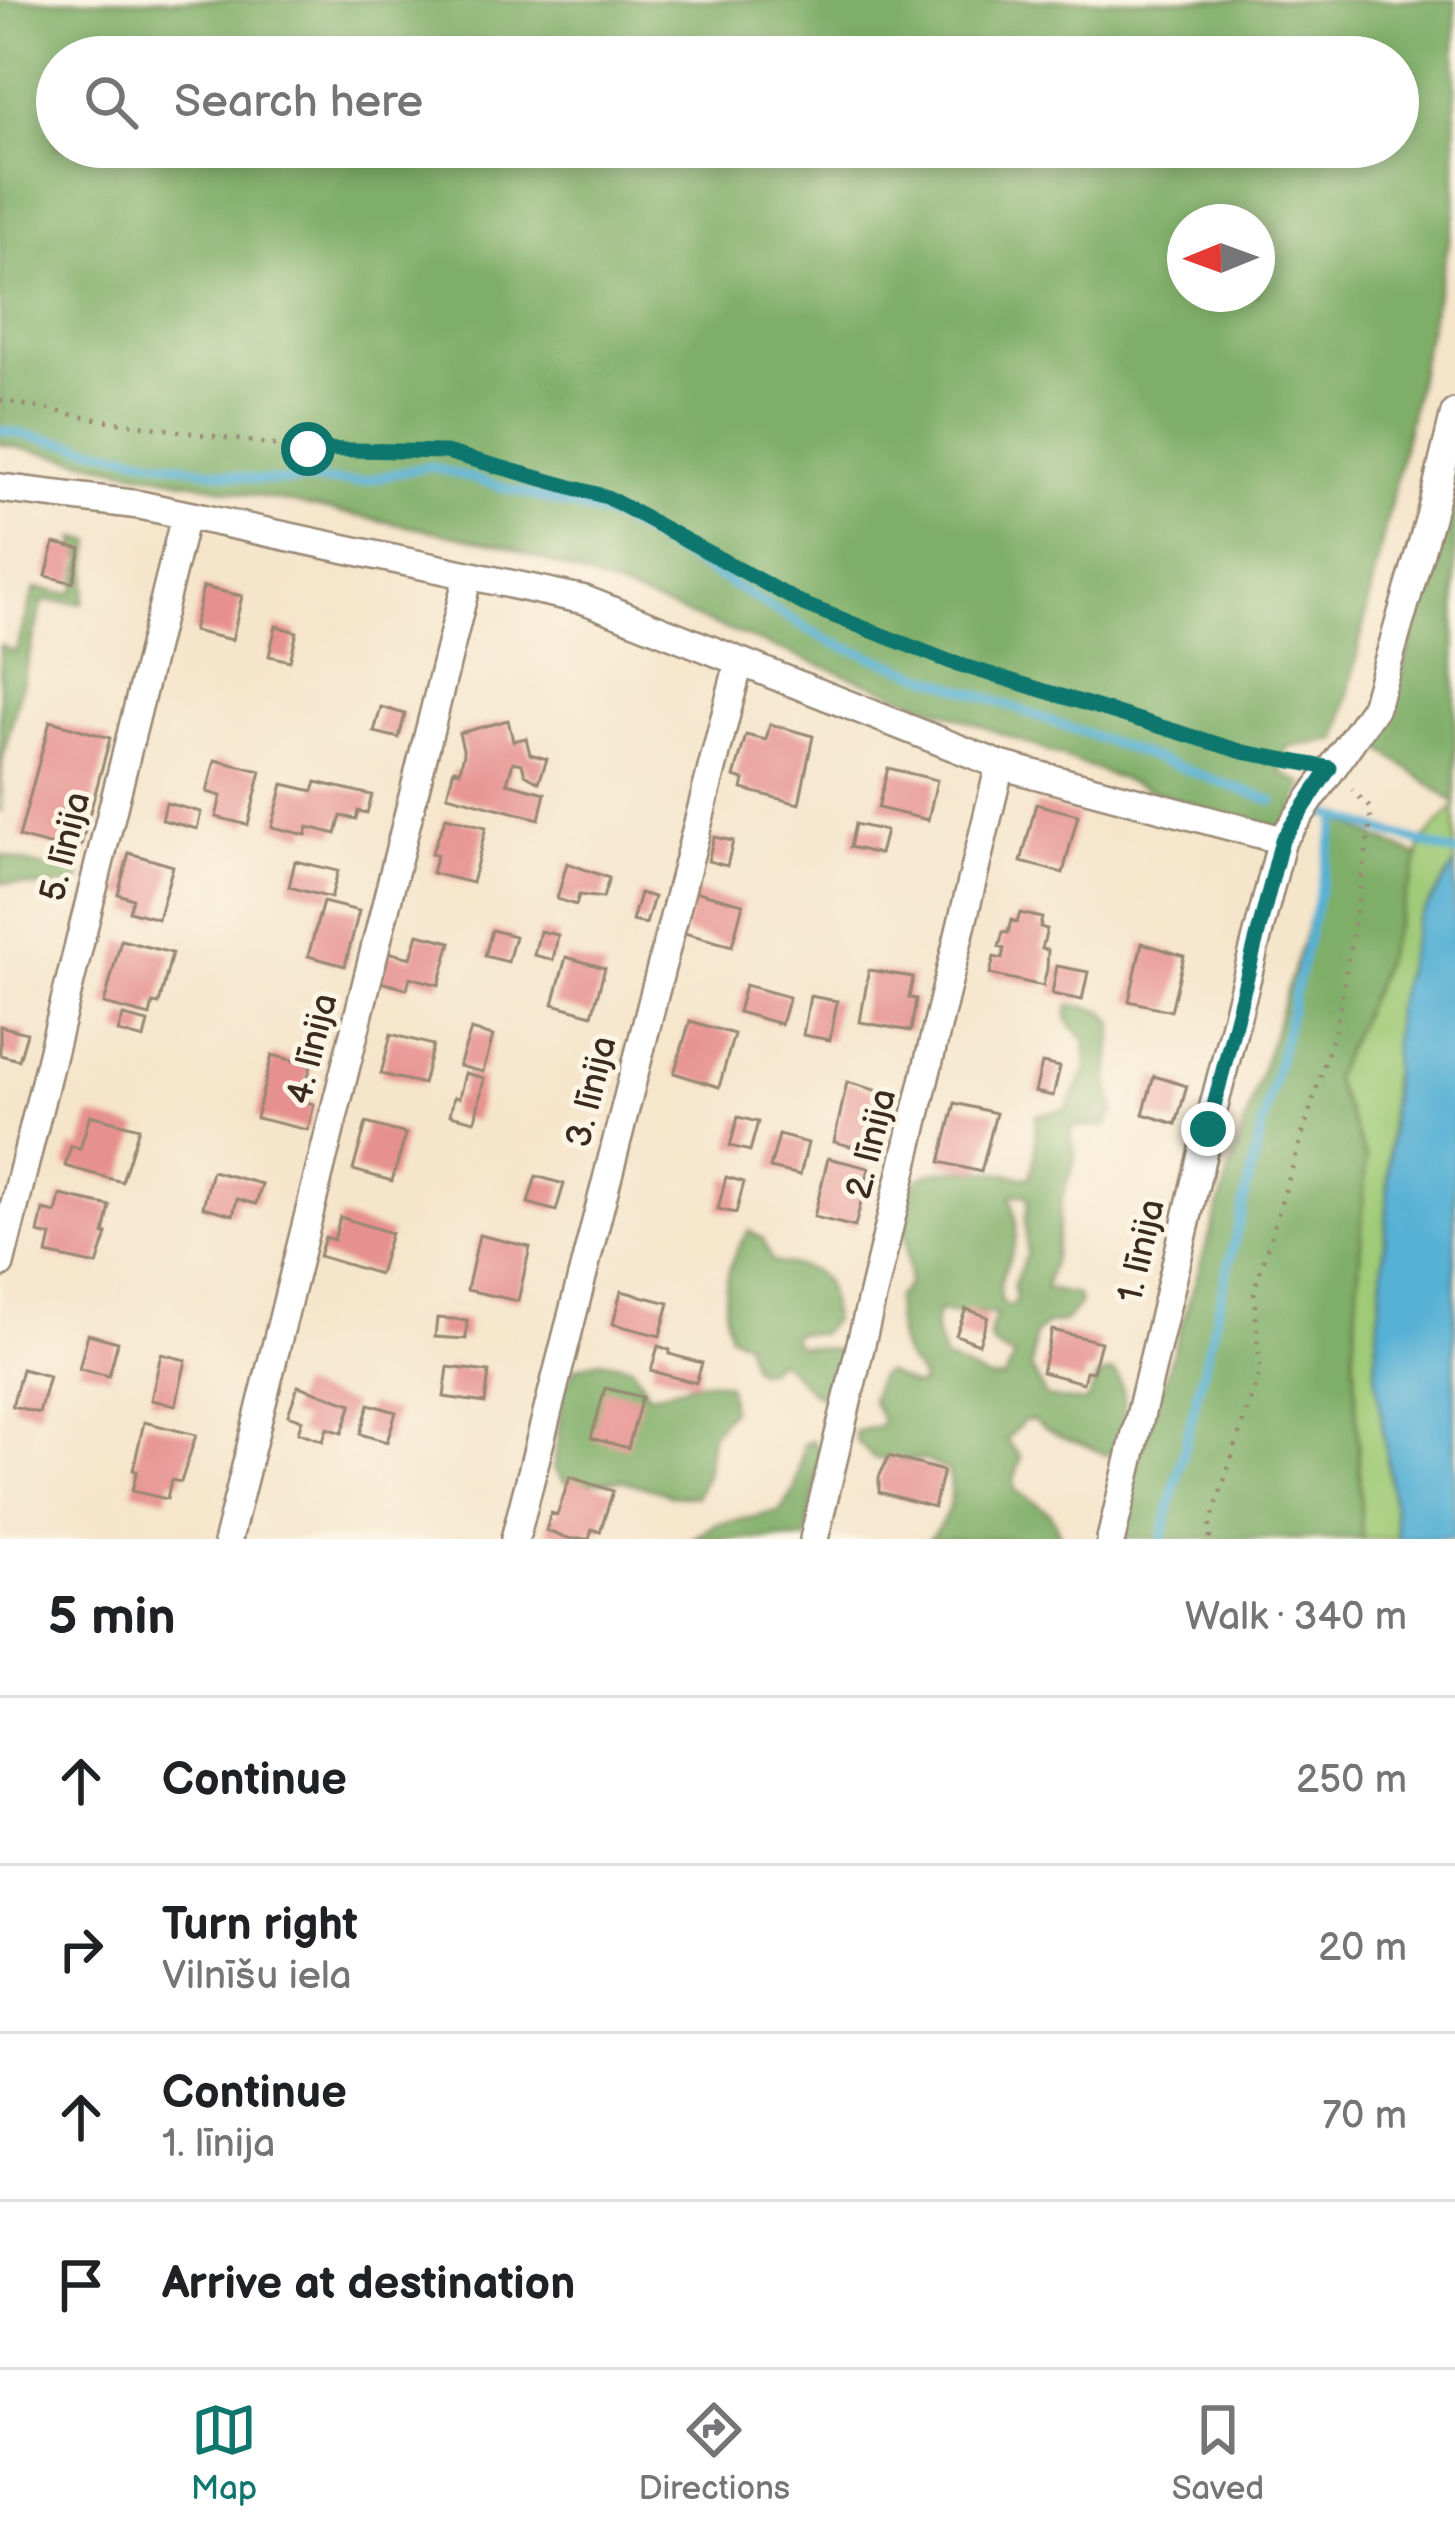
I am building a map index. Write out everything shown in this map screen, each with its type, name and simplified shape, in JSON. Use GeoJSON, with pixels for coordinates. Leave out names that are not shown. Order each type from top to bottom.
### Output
{"type":"FeatureCollection","features":[{"type":"Feature","properties":{"kind":"street"},"geometry":{"type":"LineString","coordinates":[[0,488],[140,506],[585,600],[1000,765],[1282,840],[1375,706],[1455,413]]}},
{"type":"Feature","properties":{"kind":"street","name":"5. līnija"},"geometry":{"type":"LineString","coordinates":[[0,1264],[185,517]]}},
{"type":"Feature","properties":{"kind":"street","name":"4. līnija"},"geometry":{"type":"LineString","coordinates":[[227,1539],[468,576]]}},
{"type":"Feature","properties":{"kind":"street","name":"3. līnija"},"geometry":{"type":"LineString","coordinates":[[515,1539],[739,663]]}},
{"type":"Feature","properties":{"kind":"street","name":"2. līnija"},"geometry":{"type":"LineString","coordinates":[[814,1539],[1000,765]]}},
{"type":"Feature","properties":{"kind":"street","name":"1. līnija"},"geometry":{"type":"LineString","coordinates":[[1111,1539],[1282,840]]}},
{"type":"Feature","properties":{"kind":"path"},"geometry":{"type":"LineString","coordinates":[[0,400],[90,418],[308,449],[446,452],[469,458],[607,497],[803,604],[951,662],[1243,752],[1330,768],[1371,808],[1370,828],[1337,1023],[1254,1292],[1260,1371],[1210,1524],[1210,1539]]}},
{"type":"Feature","properties":{"kind":"green space"},"geometry":{"type":"Polygon","coordinates":[[[0,0],[1455,0],[1455,213],[1338,740],[1287,747],[1281,773],[1304,784],[1282,840],[506,546],[0,444],[0,0]]]}},
{"type":"Feature","properties":{"kind":"green space"},"geometry":{"type":"Polygon","coordinates":[[[1455,473],[1455,803],[1382,750],[1455,473]]]}},
{"type":"Feature","properties":{"kind":"green space"},"geometry":{"type":"Polygon","coordinates":[[[76,538],[92,541],[83,603],[43,601],[2,761],[0,814],[0,645],[15,653],[35,589],[74,592],[83,560],[76,538]]]}},
{"type":"Feature","properties":{"kind":"green space"},"geometry":{"type":"Polygon","coordinates":[[[1455,806],[1455,864],[1417,922],[1391,1083],[1375,1371],[1398,1539],[1362,1539],[1354,1352],[1358,1258],[1333,1078],[1378,978],[1422,842],[1455,806]]]}},
{"type":"Feature","properties":{"kind":"green space"},"geometry":{"type":"Polygon","coordinates":[[[1337,819],[1419,857],[1378,978],[1333,1078],[1366,1158],[1354,1352],[1362,1539],[1114,1539],[1324,873],[1337,819]]]}},
{"type":"Feature","properties":{"kind":"green space"},"geometry":{"type":"Polygon","coordinates":[[[0,855],[46,868],[79,869],[81,877],[78,884],[39,887],[0,882],[0,855]]]}},
{"type":"Feature","properties":{"kind":"green space"},"geometry":{"type":"Polygon","coordinates":[[[1070,1004],[1104,1011],[1114,1023],[1109,1077],[1115,1110],[1106,1126],[1073,1127],[1070,1135],[1074,1164],[1062,1198],[1046,1289],[1078,1295],[1080,1303],[1064,1322],[1048,1324],[1035,1334],[1031,1368],[1046,1397],[1085,1403],[1097,1379],[1114,1372],[1123,1391],[1120,1430],[1114,1451],[1106,1455],[1033,1420],[1024,1421],[1006,1440],[1021,1457],[1015,1490],[1050,1513],[1062,1539],[928,1539],[948,1508],[948,1470],[925,1460],[874,1459],[856,1440],[855,1432],[880,1426],[882,1419],[871,1399],[878,1377],[885,1372],[914,1386],[922,1384],[903,1353],[896,1320],[896,1297],[909,1279],[909,1197],[917,1181],[939,1171],[1030,1178],[1036,1115],[1067,1109],[1087,1069],[1085,1039],[1067,1015],[1070,1004]],[[1011,1195],[1016,1236],[1000,1288],[1004,1305],[1013,1306],[1013,1286],[1027,1253],[1029,1202],[1026,1195],[1011,1195]],[[939,1310],[934,1326],[944,1358],[988,1379],[1004,1379],[1014,1357],[991,1341],[997,1315],[939,1310]]]}},
{"type":"Feature","properties":{"kind":"green space"},"geometry":{"type":"Polygon","coordinates":[[[749,1231],[763,1239],[772,1262],[811,1270],[824,1282],[832,1321],[820,1334],[794,1333],[792,1340],[798,1346],[839,1350],[843,1366],[828,1398],[814,1393],[778,1360],[757,1371],[745,1341],[730,1335],[727,1281],[734,1255],[749,1231]]]}},
{"type":"Feature","properties":{"kind":"green space"},"geometry":{"type":"Polygon","coordinates":[[[600,1360],[632,1366],[649,1394],[697,1382],[728,1385],[731,1410],[711,1434],[706,1475],[696,1497],[671,1495],[622,1480],[573,1484],[554,1469],[563,1393],[575,1368],[600,1360]]]}},
{"type":"Feature","properties":{"kind":"green space"},"geometry":{"type":"Polygon","coordinates":[[[813,1441],[821,1455],[806,1539],[692,1539],[714,1525],[779,1512],[794,1492],[804,1444],[813,1441]]]}},
{"type":"Feature","properties":{"kind":"water"},"geometry":{"type":"Polygon","coordinates":[[[1455,864],[1455,1539],[1398,1539],[1375,1371],[1395,1009],[1417,922],[1455,864]]]}},
{"type":"Feature","properties":{"kind":"building"},"geometry":{"type":"Polygon","coordinates":[[[54,543],[81,549],[73,583],[46,576],[54,543]]]}},
{"type":"Feature","properties":{"kind":"building"},"geometry":{"type":"Polygon","coordinates":[[[203,587],[242,596],[232,640],[193,631],[203,587]]]}},
{"type":"Feature","properties":{"kind":"building"},"geometry":{"type":"Polygon","coordinates":[[[276,626],[297,632],[290,661],[269,656],[276,626]]]}},
{"type":"Feature","properties":{"kind":"building"},"geometry":{"type":"Polygon","coordinates":[[[381,707],[405,714],[399,738],[374,732],[381,707]]]}},
{"type":"Feature","properties":{"kind":"building"},"geometry":{"type":"Polygon","coordinates":[[[508,720],[513,741],[526,738],[530,754],[547,759],[539,782],[525,774],[522,764],[513,762],[507,783],[545,793],[539,819],[447,795],[464,753],[459,733],[508,720]]]}},
{"type":"Feature","properties":{"kind":"building"},"geometry":{"type":"Polygon","coordinates":[[[50,721],[110,738],[79,853],[19,837],[50,721]]]}},
{"type":"Feature","properties":{"kind":"building"},"geometry":{"type":"Polygon","coordinates":[[[770,724],[813,736],[799,804],[742,789],[744,780],[734,777],[746,735],[766,740],[770,724]]]}},
{"type":"Feature","properties":{"kind":"building"},"geometry":{"type":"Polygon","coordinates":[[[215,760],[261,771],[248,825],[216,817],[221,796],[207,792],[215,760]]]}},
{"type":"Feature","properties":{"kind":"building"},"geometry":{"type":"Polygon","coordinates":[[[888,768],[937,780],[928,820],[878,808],[888,768]]]}},
{"type":"Feature","properties":{"kind":"building"},"geometry":{"type":"Polygon","coordinates":[[[316,782],[372,795],[367,813],[358,811],[356,819],[341,816],[336,834],[308,827],[306,835],[272,827],[283,784],[313,791],[316,782]]]}},
{"type":"Feature","properties":{"kind":"building"},"geometry":{"type":"Polygon","coordinates":[[[166,803],[201,812],[197,829],[162,820],[166,803]]]}},
{"type":"Feature","properties":{"kind":"building"},"geometry":{"type":"Polygon","coordinates":[[[1036,804],[1078,815],[1063,873],[1021,862],[1036,804]]]}},
{"type":"Feature","properties":{"kind":"building"},"geometry":{"type":"Polygon","coordinates":[[[446,817],[486,827],[472,883],[432,873],[437,855],[431,854],[446,817]]]}},
{"type":"Feature","properties":{"kind":"building"},"geometry":{"type":"Polygon","coordinates":[[[855,824],[886,831],[880,854],[850,847],[855,824]]]}},
{"type":"Feature","properties":{"kind":"building"},"geometry":{"type":"Polygon","coordinates":[[[714,837],[733,841],[727,866],[708,861],[714,837]]]}},
{"type":"Feature","properties":{"kind":"building"},"geometry":{"type":"Polygon","coordinates":[[[129,853],[173,866],[158,919],[129,911],[133,899],[118,894],[129,853]]]}},
{"type":"Feature","properties":{"kind":"building"},"geometry":{"type":"Polygon","coordinates":[[[295,861],[338,871],[331,898],[289,887],[295,861]]]}},
{"type":"Feature","properties":{"kind":"building"},"geometry":{"type":"Polygon","coordinates":[[[567,863],[609,878],[603,898],[579,895],[576,905],[557,899],[567,863]]]}},
{"type":"Feature","properties":{"kind":"building"},"geometry":{"type":"Polygon","coordinates":[[[694,891],[743,904],[732,946],[684,933],[694,891]]]}},
{"type":"Feature","properties":{"kind":"building"},"geometry":{"type":"Polygon","coordinates":[[[640,893],[654,897],[646,924],[632,921],[640,893]]]}},
{"type":"Feature","properties":{"kind":"building"},"geometry":{"type":"Polygon","coordinates":[[[323,902],[359,911],[345,966],[308,956],[323,902]]]}},
{"type":"Feature","properties":{"kind":"building"},"geometry":{"type":"Polygon","coordinates":[[[1020,913],[1042,918],[1040,927],[1047,929],[1043,986],[990,974],[994,957],[1002,959],[1003,932],[1008,933],[1011,920],[1017,922],[1020,913]]]}},
{"type":"Feature","properties":{"kind":"building"},"geometry":{"type":"Polygon","coordinates":[[[492,930],[515,936],[508,962],[485,956],[492,930]]]}},
{"type":"Feature","properties":{"kind":"building"},"geometry":{"type":"Polygon","coordinates":[[[540,931],[558,935],[553,960],[534,955],[540,931]]]}},
{"type":"Feature","properties":{"kind":"building"},"geometry":{"type":"Polygon","coordinates":[[[418,934],[451,942],[439,985],[410,977],[407,989],[380,982],[388,952],[411,958],[418,934]]]}},
{"type":"Feature","properties":{"kind":"building"},"geometry":{"type":"Polygon","coordinates":[[[121,940],[172,953],[159,1004],[153,1003],[150,1016],[104,1004],[121,940]]]}},
{"type":"Feature","properties":{"kind":"building"},"geometry":{"type":"Polygon","coordinates":[[[1142,943],[1184,956],[1171,1011],[1129,1001],[1142,943]]]}},
{"type":"Feature","properties":{"kind":"building"},"geometry":{"type":"Polygon","coordinates":[[[566,957],[605,968],[592,1015],[553,1004],[566,957]]]}},
{"type":"Feature","properties":{"kind":"building"},"geometry":{"type":"Polygon","coordinates":[[[1057,966],[1088,972],[1082,1000],[1052,994],[1057,966]]]}},
{"type":"Feature","properties":{"kind":"building"},"geometry":{"type":"Polygon","coordinates":[[[869,970],[913,977],[909,998],[916,999],[911,1031],[860,1022],[869,970]]]}},
{"type":"Feature","properties":{"kind":"building"},"geometry":{"type":"Polygon","coordinates":[[[745,985],[789,997],[781,1024],[738,1012],[745,985]]]}},
{"type":"Feature","properties":{"kind":"building"},"geometry":{"type":"Polygon","coordinates":[[[810,996],[837,1001],[830,1040],[803,1035],[810,996]]]}},
{"type":"Feature","properties":{"kind":"building"},"geometry":{"type":"Polygon","coordinates":[[[123,1016],[148,1022],[144,1039],[118,1032],[123,1016]]]}},
{"type":"Feature","properties":{"kind":"building"},"geometry":{"type":"Polygon","coordinates":[[[690,1021],[734,1034],[719,1087],[674,1073],[690,1021]]]}},
{"type":"Feature","properties":{"kind":"building"},"geometry":{"type":"Polygon","coordinates":[[[0,1026],[27,1033],[19,1060],[0,1055],[0,1026]]]}},
{"type":"Feature","properties":{"kind":"building"},"geometry":{"type":"Polygon","coordinates":[[[471,1030],[493,1036],[483,1072],[459,1066],[471,1030]]]}},
{"type":"Feature","properties":{"kind":"building"},"geometry":{"type":"Polygon","coordinates":[[[391,1034],[433,1045],[423,1084],[381,1074],[391,1034]]]}},
{"type":"Feature","properties":{"kind":"building"},"geometry":{"type":"Polygon","coordinates":[[[272,1055],[311,1065],[302,1101],[314,1104],[308,1130],[256,1118],[272,1055]]]}},
{"type":"Feature","properties":{"kind":"building"},"geometry":{"type":"Polygon","coordinates":[[[1042,1063],[1060,1067],[1053,1096],[1035,1092],[1042,1063]]]}},
{"type":"Feature","properties":{"kind":"building"},"geometry":{"type":"Polygon","coordinates":[[[465,1073],[484,1078],[475,1121],[450,1115],[465,1073]]]}},
{"type":"Feature","properties":{"kind":"building"},"geometry":{"type":"Polygon","coordinates":[[[1154,1076],[1187,1086],[1176,1124],[1143,1114],[1154,1076]]]}},
{"type":"Feature","properties":{"kind":"building"},"geometry":{"type":"Polygon","coordinates":[[[847,1082],[889,1094],[870,1151],[834,1142],[847,1082]]]}},
{"type":"Feature","properties":{"kind":"building"},"geometry":{"type":"Polygon","coordinates":[[[955,1103],[996,1113],[981,1172],[940,1162],[955,1103]]]}},
{"type":"Feature","properties":{"kind":"building"},"geometry":{"type":"Polygon","coordinates":[[[90,1115],[139,1128],[122,1182],[65,1166],[71,1146],[80,1149],[90,1115]]]}},
{"type":"Feature","properties":{"kind":"building"},"geometry":{"type":"Polygon","coordinates":[[[738,1117],[758,1122],[750,1151],[730,1146],[738,1117]]]}},
{"type":"Feature","properties":{"kind":"building"},"geometry":{"type":"Polygon","coordinates":[[[366,1123],[406,1134],[392,1181],[353,1170],[366,1123]]]}},
{"type":"Feature","properties":{"kind":"building"},"geometry":{"type":"Polygon","coordinates":[[[779,1135],[808,1143],[800,1175],[770,1168],[779,1135]]]}},
{"type":"Feature","properties":{"kind":"building"},"geometry":{"type":"Polygon","coordinates":[[[828,1158],[869,1168],[855,1227],[814,1217],[828,1158]]]}},
{"type":"Feature","properties":{"kind":"building"},"geometry":{"type":"Polygon","coordinates":[[[212,1171],[262,1184],[256,1204],[237,1199],[233,1215],[203,1207],[212,1171]]]}},
{"type":"Feature","properties":{"kind":"building"},"geometry":{"type":"Polygon","coordinates":[[[536,1176],[564,1184],[556,1211],[528,1203],[536,1176]]]}},
{"type":"Feature","properties":{"kind":"building"},"geometry":{"type":"Polygon","coordinates":[[[726,1177],[744,1182],[736,1213],[718,1209],[726,1177]]]}},
{"type":"Feature","properties":{"kind":"building"},"geometry":{"type":"Polygon","coordinates":[[[60,1195],[110,1206],[97,1265],[47,1254],[51,1236],[38,1233],[43,1210],[56,1213],[60,1195]]]}},
{"type":"Feature","properties":{"kind":"building"},"geometry":{"type":"Polygon","coordinates":[[[340,1217],[391,1233],[379,1274],[319,1256],[325,1237],[334,1240],[340,1217]]]}},
{"type":"Feature","properties":{"kind":"building"},"geometry":{"type":"Polygon","coordinates":[[[479,1235],[530,1247],[518,1301],[467,1290],[479,1235]]]}},
{"type":"Feature","properties":{"kind":"building"},"geometry":{"type":"Polygon","coordinates":[[[621,1291],[669,1303],[660,1336],[613,1324],[621,1291]]]}},
{"type":"Feature","properties":{"kind":"building"},"geometry":{"type":"Polygon","coordinates":[[[966,1309],[988,1317],[979,1344],[956,1335],[966,1309]]]}},
{"type":"Feature","properties":{"kind":"building"},"geometry":{"type":"Polygon","coordinates":[[[437,1318],[467,1320],[466,1339],[435,1337],[437,1318]]]}},
{"type":"Feature","properties":{"kind":"building"},"geometry":{"type":"Polygon","coordinates":[[[1052,1330],[1101,1342],[1093,1372],[1086,1371],[1083,1383],[1042,1372],[1052,1330]]]}},
{"type":"Feature","properties":{"kind":"building"},"geometry":{"type":"Polygon","coordinates":[[[88,1334],[118,1342],[109,1376],[79,1369],[88,1334]]]}},
{"type":"Feature","properties":{"kind":"building"},"geometry":{"type":"Polygon","coordinates":[[[658,1346],[702,1363],[696,1383],[651,1371],[658,1346]]]}},
{"type":"Feature","properties":{"kind":"building"},"geometry":{"type":"Polygon","coordinates":[[[161,1354],[186,1360],[176,1405],[151,1400],[161,1354]]]}},
{"type":"Feature","properties":{"kind":"building"},"geometry":{"type":"Polygon","coordinates":[[[448,1367],[489,1372],[485,1403],[444,1397],[448,1367]]]}},
{"type":"Feature","properties":{"kind":"building"},"geometry":{"type":"Polygon","coordinates":[[[22,1369],[49,1376],[39,1413],[12,1406],[22,1369]]]}},
{"type":"Feature","properties":{"kind":"building"},"geometry":{"type":"Polygon","coordinates":[[[298,1386],[352,1404],[342,1433],[327,1428],[323,1441],[298,1432],[302,1420],[288,1415],[298,1386]]]}},
{"type":"Feature","properties":{"kind":"building"},"geometry":{"type":"Polygon","coordinates":[[[605,1388],[642,1397],[628,1448],[591,1438],[605,1388]]]}},
{"type":"Feature","properties":{"kind":"building"},"geometry":{"type":"Polygon","coordinates":[[[369,1404],[396,1412],[387,1442],[360,1434],[369,1404]]]}},
{"type":"Feature","properties":{"kind":"building"},"geometry":{"type":"Polygon","coordinates":[[[144,1422],[196,1435],[181,1482],[171,1480],[167,1499],[132,1491],[144,1422]]]}},
{"type":"Feature","properties":{"kind":"building"},"geometry":{"type":"Polygon","coordinates":[[[889,1456],[943,1471],[934,1507],[879,1492],[879,1477],[889,1456]]]}},
{"type":"Feature","properties":{"kind":"building"},"geometry":{"type":"Polygon","coordinates":[[[570,1477],[613,1491],[600,1532],[592,1529],[589,1539],[546,1531],[570,1477]]]}},
{"type":"Feature","properties":{"kind":"waterway"},"geometry":{"type":"LineString","coordinates":[[0,430],[257,480],[359,482],[428,466],[619,520],[829,641],[1273,801]]}},
{"type":"Feature","properties":{"kind":"waterway"},"geometry":{"type":"LineString","coordinates":[[1326,813],[1455,853]]}},
{"type":"Feature","properties":{"kind":"waterway"},"geometry":{"type":"LineString","coordinates":[[1162,1539],[1337,819]]}},
{"type":"Feature","properties":{"kind":"route"},"geometry":{"type":"LineString","coordinates":[[308,449],[446,452],[607,497],[803,604],[951,662],[1243,752],[1330,768],[1282,840],[1208,1129]]}}]}
